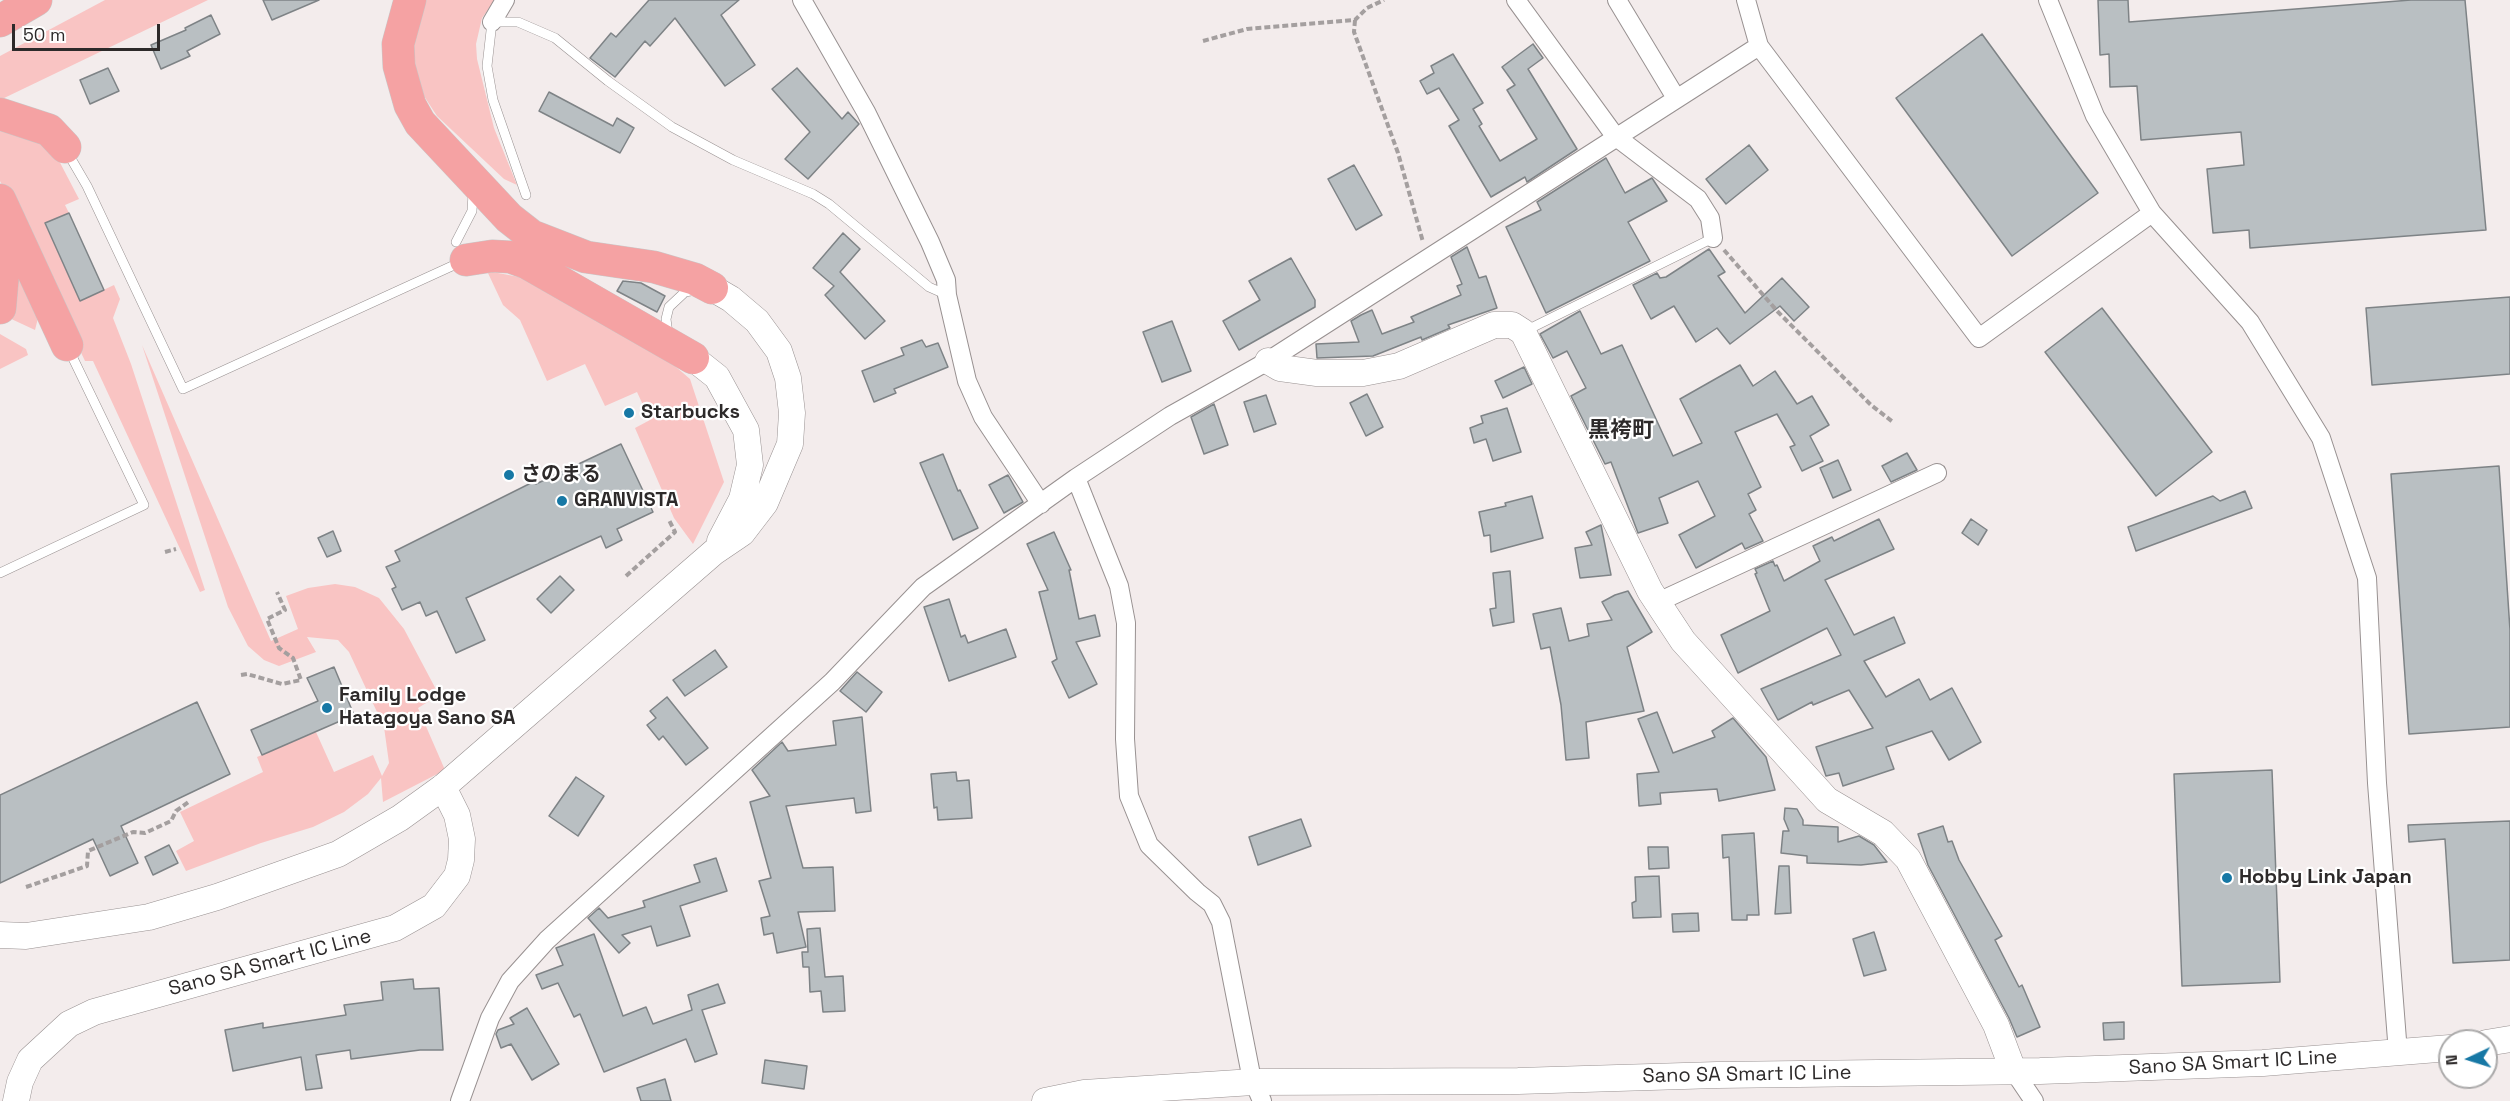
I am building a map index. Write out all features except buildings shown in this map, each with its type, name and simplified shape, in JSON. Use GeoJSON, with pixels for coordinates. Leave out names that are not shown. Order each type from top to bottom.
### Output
{"type":"FeatureCollection","features":[{"type":"Feature","properties":{"kind":"highway"},"geometry":{"type":"LineString","coordinates":[[0,21],[36,0]]}},
{"type":"Feature","properties":{"kind":"highway"},"geometry":{"type":"LineString","coordinates":[[410,0],[398,44],[399,66],[410,105],[420,123],[509,218],[532,236],[586,257],[654,267],[694,279],[712,288]]}},
{"type":"Feature","properties":{"kind":"highway"},"geometry":{"type":"LineString","coordinates":[[0,114],[49,130],[65,147]]}},
{"type":"Feature","properties":{"kind":"highway"},"geometry":{"type":"LineString","coordinates":[[0,200],[67,345]]}},
{"type":"Feature","properties":{"kind":"highway"},"geometry":{"type":"LineString","coordinates":[[0,248],[3,274],[0,308]]}},
{"type":"Feature","properties":{"kind":"highway"},"geometry":{"type":"LineString","coordinates":[[461,251],[510,257],[527,263],[684,352]]}},
{"type":"Feature","properties":{"kind":"main road"},"geometry":{"type":"LineString","coordinates":[[0,936],[26,936],[149,916],[217,897],[338,854],[400,818],[443,787],[714,552],[742,532],[765,503],[790,444],[792,413],[788,378],[779,351],[757,321],[731,299],[712,288]]}},
{"type":"Feature","properties":{"kind":"main road"},"geometry":{"type":"LineString","coordinates":[[1268,361],[1280,368],[1317,374],[1363,374],[1399,366],[1494,325],[1512,325],[1523,332],[1658,603],[1683,641],[1827,800],[1883,833],[1908,859],[1996,1026],[2013,1070]]}},
{"type":"Feature","properties":{"kind":"main road"},"geometry":{"type":"LineString","coordinates":[[684,352],[717,377],[746,430],[750,465],[742,499],[714,552]]}},
{"type":"Feature","properties":{"kind":"main road","name":"Sano SA Smart IC Line"},"geometry":{"type":"LineString","coordinates":[[16,1101],[20,1082],[30,1060],[69,1024],[94,1012],[375,935],[395,928],[434,906],[457,876],[461,860],[462,838],[457,815],[443,787]]}},
{"type":"Feature","properties":{"kind":"main road","name":"Sano SA Smart IC Line"},"geometry":{"type":"LineString","coordinates":[[1045,1101],[1084,1093],[1258,1092],[1518,1081],[2263,1064],[2438,1049]]}},
{"type":"Feature","properties":{"kind":"street"},"geometry":{"type":"LineString","coordinates":[[492,22],[504,0]]}},
{"type":"Feature","properties":{"kind":"street"},"geometry":{"type":"LineString","coordinates":[[802,0],[866,112],[946,280],[947,295],[967,381],[983,417],[1041,504]]}},
{"type":"Feature","properties":{"kind":"street"},"geometry":{"type":"LineString","coordinates":[[1516,0],[1615,136],[1698,199],[1710,218],[1713,238]]}},
{"type":"Feature","properties":{"kind":"street"},"geometry":{"type":"LineString","coordinates":[[1617,0],[1676,98]]}},
{"type":"Feature","properties":{"kind":"street"},"geometry":{"type":"LineString","coordinates":[[1746,0],[1759,46],[1979,338],[2152,213]]}},
{"type":"Feature","properties":{"kind":"street"},"geometry":{"type":"LineString","coordinates":[[2048,0],[2095,116],[2152,213],[2250,322],[2321,438],[2367,578],[2377,783],[2398,1053]]}},
{"type":"Feature","properties":{"kind":"street"},"geometry":{"type":"LineString","coordinates":[[460,1101],[490,1018],[510,981],[547,940],[832,682],[923,587],[1076,478],[1170,416],[1268,361],[1615,136],[1759,46]]}},
{"type":"Feature","properties":{"kind":"street"},"geometry":{"type":"LineString","coordinates":[[1658,603],[1937,473]]}},
{"type":"Feature","properties":{"kind":"street"},"geometry":{"type":"LineString","coordinates":[[1076,478],[1119,586],[1126,623],[1125,739],[1129,796],[1149,845],[1212,904],[1221,922],[1258,1092]]}},
{"type":"Feature","properties":{"kind":"street"},"geometry":{"type":"LineString","coordinates":[[2013,1070],[2034,1101]]}},
{"type":"Feature","properties":{"kind":"lane"},"geometry":{"type":"LineString","coordinates":[[526,195],[493,100],[487,66],[487,43],[492,22],[518,22],[555,38],[608,81],[672,127],[733,160],[821,199],[929,287],[947,295]]}},
{"type":"Feature","properties":{"kind":"lane"},"geometry":{"type":"LineString","coordinates":[[65,147],[87,186],[183,389],[461,251],[474,199],[471,178]]}},
{"type":"Feature","properties":{"kind":"lane"},"geometry":{"type":"LineString","coordinates":[[1523,332],[1713,238]]}},
{"type":"Feature","properties":{"kind":"lane"},"geometry":{"type":"LineString","coordinates":[[684,352],[666,330],[669,308],[685,292],[712,288]]}},
{"type":"Feature","properties":{"kind":"lane"},"geometry":{"type":"LineString","coordinates":[[0,573],[144,505],[67,345]]}},
{"type":"Feature","properties":{"kind":"path"},"geometry":{"type":"LineString","coordinates":[[1203,41],[1247,29],[1355,20],[1367,8],[1384,0]]}},
{"type":"Feature","properties":{"kind":"path"},"geometry":{"type":"LineString","coordinates":[[1355,20],[1354,32],[1398,153],[1428,256]]}},
{"type":"Feature","properties":{"kind":"path"},"geometry":{"type":"LineString","coordinates":[[1713,238],[1778,312],[1871,405],[1893,422]]}},
{"type":"Feature","properties":{"kind":"path"},"geometry":{"type":"LineString","coordinates":[[626,576],[675,532],[669,520]]}},
{"type":"Feature","properties":{"kind":"path"},"geometry":{"type":"LineString","coordinates":[[165,552],[176,549]]}},
{"type":"Feature","properties":{"kind":"path"},"geometry":{"type":"LineString","coordinates":[[241,675],[247,674],[282,684],[301,680],[293,658],[279,648],[267,619],[285,610],[277,592]]}},
{"type":"Feature","properties":{"kind":"path"},"geometry":{"type":"LineString","coordinates":[[26,887],[87,866],[88,851],[133,832],[145,833],[171,821],[176,810],[190,801]]}},
{"type":"Feature","properties":{"kind":"shaded area"},"geometry":{"type":"Polygon","coordinates":[[[105,0],[208,0],[0,100],[0,56],[105,0]]]}},
{"type":"Feature","properties":{"kind":"shaded area"},"geometry":{"type":"Polygon","coordinates":[[[419,0],[495,0],[482,18],[476,44],[477,59],[494,128],[517,185],[504,179],[437,116],[422,93],[414,68],[410,39],[419,0]]]}},
{"type":"Feature","properties":{"kind":"shaded area"},"geometry":{"type":"Polygon","coordinates":[[[0,122],[18,126],[56,155],[79,199],[65,205],[69,213],[45,224],[80,301],[114,285],[120,299],[113,318],[131,364],[205,590],[200,592],[93,361],[85,361],[0,181],[0,122]]]}},
{"type":"Feature","properties":{"kind":"shaded area"},"geometry":{"type":"Polygon","coordinates":[[[11,265],[27,275],[38,318],[35,330],[7,317],[11,265]]]}},
{"type":"Feature","properties":{"kind":"shaded area"},"geometry":{"type":"Polygon","coordinates":[[[487,271],[525,278],[661,354],[690,379],[724,482],[693,544],[674,518],[635,428],[650,420],[637,392],[605,406],[585,364],[547,381],[520,320],[503,305],[487,271]]]}},
{"type":"Feature","properties":{"kind":"shaded area"},"geometry":{"type":"Polygon","coordinates":[[[0,334],[26,349],[28,355],[0,369],[0,334]]]}},
{"type":"Feature","properties":{"kind":"shaded area"},"geometry":{"type":"Polygon","coordinates":[[[142,345],[271,641],[298,629],[286,596],[308,588],[335,584],[355,587],[379,598],[404,629],[439,695],[418,708],[445,770],[383,802],[381,778],[368,794],[344,812],[313,827],[261,843],[186,871],[176,851],[194,841],[180,812],[263,772],[257,757],[316,732],[334,772],[373,755],[382,776],[389,763],[384,727],[349,652],[338,640],[307,637],[316,652],[279,666],[264,660],[248,646],[228,607],[142,345]]]}},
{"type":"Feature","properties":{"kind":"place","name":"Starbucks"},"geometry":{"type":"Point","coordinates":[629,413]}},
{"type":"Feature","properties":{"kind":"place","name":"さのまる"},"geometry":{"type":"Point","coordinates":[509,475]}},
{"type":"Feature","properties":{"kind":"place","name":"GRANVISTA"},"geometry":{"type":"Point","coordinates":[562,501]}},
{"type":"Feature","properties":{"kind":"place","name":"Family Lodge Hatagoya Sano SA"},"geometry":{"type":"Point","coordinates":[327,708]}},
{"type":"Feature","properties":{"kind":"place","name":"Hobby Link Japan"},"geometry":{"type":"Point","coordinates":[2227,878]}},
{"type":"Feature","properties":{"kind":"district","name":"黒袴町"},"geometry":{"type":"Point","coordinates":[1621,431]}}]}
